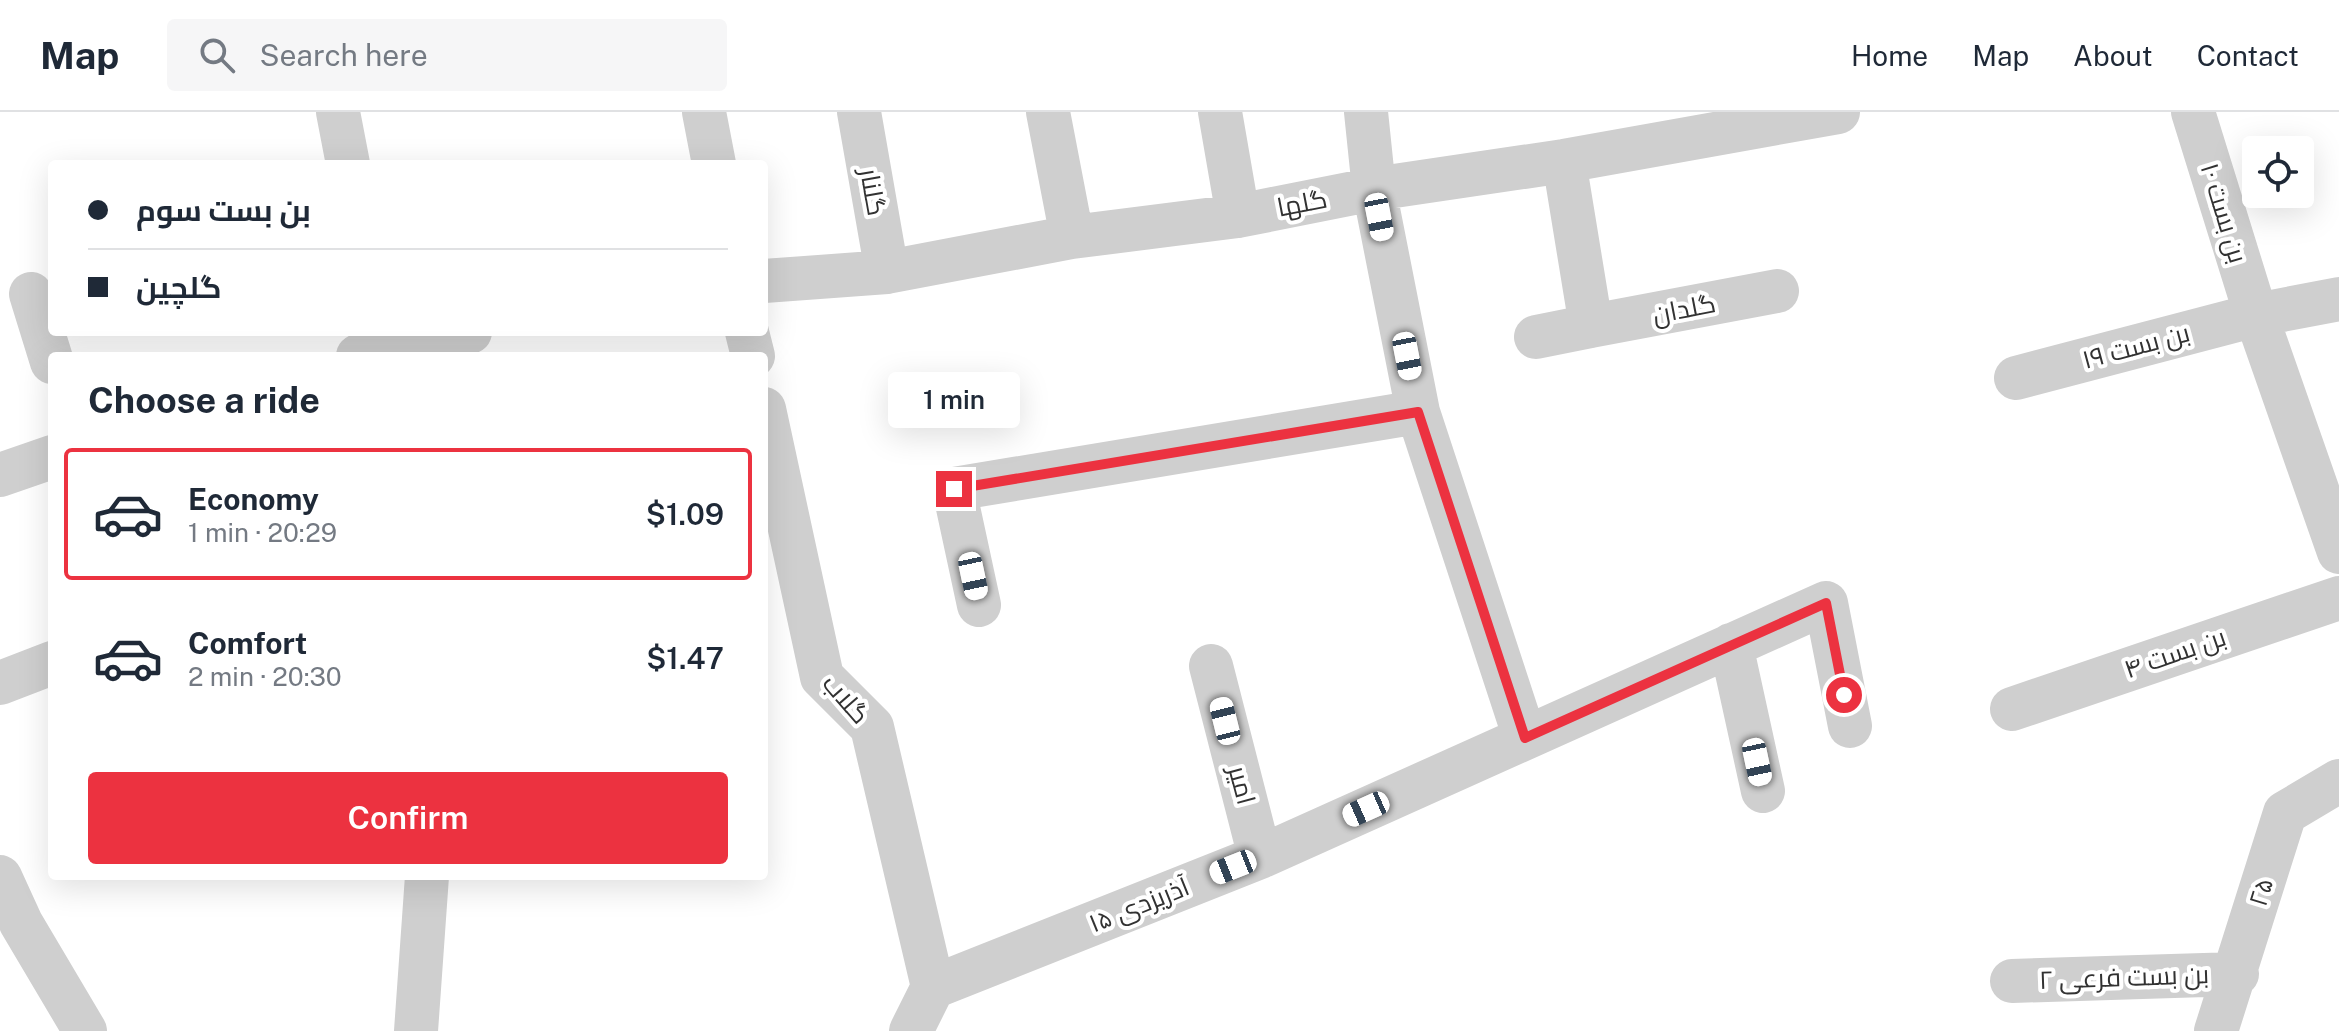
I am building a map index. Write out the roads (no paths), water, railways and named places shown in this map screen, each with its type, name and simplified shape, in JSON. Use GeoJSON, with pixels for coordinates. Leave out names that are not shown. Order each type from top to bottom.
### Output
{"type":"FeatureCollection","features":[{"type":"Feature","properties":{"kind":"street"},"geometry":{"type":"LineString","coordinates":[[338,112],[347,160]]}},
{"type":"Feature","properties":{"kind":"street"},"geometry":{"type":"LineString","coordinates":[[704,112],[713,160]]}},
{"type":"Feature","properties":{"kind":"street","name":"گلنار"},"geometry":{"type":"LineString","coordinates":[[859,112],[887,272]]}},
{"type":"Feature","properties":{"kind":"street"},"geometry":{"type":"LineString","coordinates":[[1048,112],[1072,237]]}},
{"type":"Feature","properties":{"kind":"street"},"geometry":{"type":"LineString","coordinates":[[1220,112],[1238,216]]}},
{"type":"Feature","properties":{"kind":"street"},"geometry":{"type":"LineString","coordinates":[[1366,112],[1374,189],[1418,412],[1525,738]]}},
{"type":"Feature","properties":{"kind":"street","name":"گلها"},"geometry":{"type":"LineString","coordinates":[[768,281],[887,272],[1072,237],[1238,216],[1374,189],[1564,161],[1838,112]]}},
{"type":"Feature","properties":{"kind":"street","name":"بن بست ۱۰"},"geometry":{"type":"LineString","coordinates":[[2193,112],[2256,315]]}},
{"type":"Feature","properties":{"kind":"street"},"geometry":{"type":"LineString","coordinates":[[1564,161],[1591,326]]}},
{"type":"Feature","properties":{"kind":"street","name":"گلدان"},"geometry":{"type":"LineString","coordinates":[[1536,337],[1777,291]]}},
{"type":"Feature","properties":{"kind":"street"},"geometry":{"type":"LineString","coordinates":[[31,294],[49,352]]}},
{"type":"Feature","properties":{"kind":"street","name":"بن بست ۱۹"},"geometry":{"type":"LineString","coordinates":[[2016,378],[2256,315],[2339,299]]}},
{"type":"Feature","properties":{"kind":"street"},"geometry":{"type":"LineString","coordinates":[[2256,315],[2339,552]]}},
{"type":"Feature","properties":{"kind":"street"},"geometry":{"type":"LineString","coordinates":[[376,348],[446,336]]}},
{"type":"Feature","properties":{"kind":"street"},"geometry":{"type":"LineString","coordinates":[[979,605],[954,489],[1418,412]]}},
{"type":"Feature","properties":{"kind":"street","name":"گلاب"},"geometry":{"type":"LineString","coordinates":[[768,427],[822,677],[872,727],[933,987]]}},
{"type":"Feature","properties":{"kind":"street"},"geometry":{"type":"LineString","coordinates":[[0,475],[48,458]]}},
{"type":"Feature","properties":{"kind":"street","name":"بن بست ۴"},"geometry":{"type":"LineString","coordinates":[[2012,709],[2339,598]]}},
{"type":"Feature","properties":{"kind":"street","name":"۱۵ آذریزدی"},"geometry":{"type":"LineString","coordinates":[[933,987],[1260,857],[1826,603],[1850,726]]}},
{"type":"Feature","properties":{"kind":"street"},"geometry":{"type":"LineString","coordinates":[[1731,645],[1763,791]]}},
{"type":"Feature","properties":{"kind":"street"},"geometry":{"type":"LineString","coordinates":[[0,683],[48,665]]}},
{"type":"Feature","properties":{"kind":"street","name":"امیر"},"geometry":{"type":"LineString","coordinates":[[1211,666],[1260,857]]}},
{"type":"Feature","properties":{"kind":"street","name":"۲۵"},"geometry":{"type":"LineString","coordinates":[[2216,1031],[2237,974],[2285,813],[2339,781]]}},
{"type":"Feature","properties":{"kind":"street"},"geometry":{"type":"LineString","coordinates":[[0,877],[10,928],[85,1031]]}},
{"type":"Feature","properties":{"kind":"street"},"geometry":{"type":"LineString","coordinates":[[416,1031],[427,880]]}},
{"type":"Feature","properties":{"kind":"street","name":"بن بست فرعی ۲"},"geometry":{"type":"LineString","coordinates":[[2012,981],[2237,974]]}},
{"type":"Feature","properties":{"kind":"street"},"geometry":{"type":"LineString","coordinates":[[911,1031],[933,987]]}}]}
